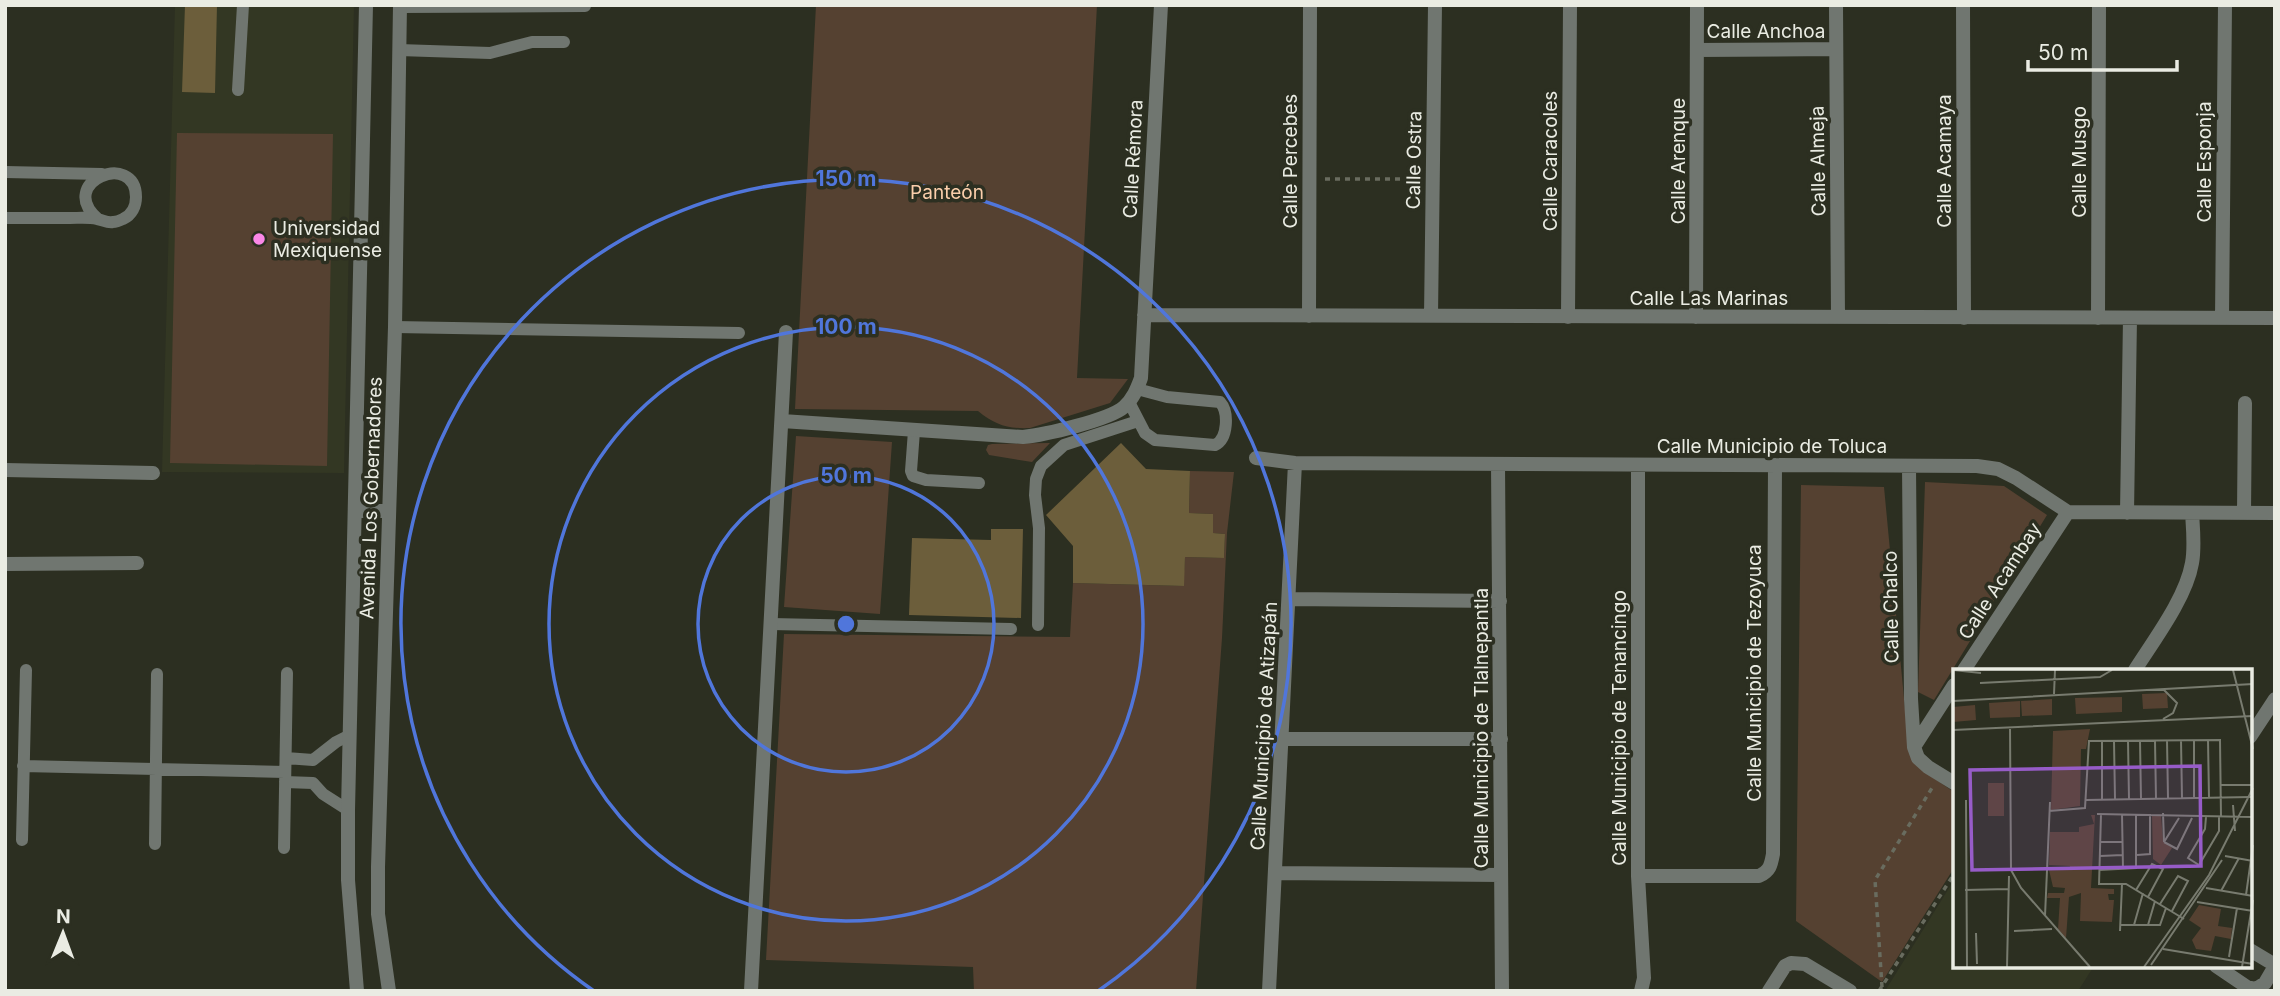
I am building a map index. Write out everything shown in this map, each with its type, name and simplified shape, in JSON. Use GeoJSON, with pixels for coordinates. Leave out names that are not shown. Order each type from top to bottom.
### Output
{"type":"FeatureCollection","features":[{"type":"Feature","properties":{"kind":"street","name":"Avenida Los Gobernadores"},"geometry":{"type":"LineString","coordinates":[[357,991],[348,880],[348,810],[366,5]]}},
{"type":"Feature","properties":{"kind":"street","name":"Calle Rémora"},"geometry":{"type":"LineString","coordinates":[[1137,389],[1141,378],[1161,5]]}},
{"type":"Feature","properties":{"kind":"street","name":"Calle Percebes"},"geometry":{"type":"LineString","coordinates":[[1309,316],[1310,5]]}},
{"type":"Feature","properties":{"kind":"street","name":"Calle Ostra"},"geometry":{"type":"LineString","coordinates":[[1431,316],[1435,5]]}},
{"type":"Feature","properties":{"kind":"street","name":"Calle Caracoles"},"geometry":{"type":"LineString","coordinates":[[1568,317],[1570,5]]}},
{"type":"Feature","properties":{"kind":"street","name":"Calle Arenque"},"geometry":{"type":"LineString","coordinates":[[1696,317],[1697,5]]}},
{"type":"Feature","properties":{"kind":"street","name":"Calle Almeja"},"geometry":{"type":"LineString","coordinates":[[1836,5],[1838,317]]}},
{"type":"Feature","properties":{"kind":"street","name":"Calle Acamaya"},"geometry":{"type":"LineString","coordinates":[[1963,5],[1964,317]]}},
{"type":"Feature","properties":{"kind":"street","name":"Calle Musgo"},"geometry":{"type":"LineString","coordinates":[[2098,318],[2099,5]]}},
{"type":"Feature","properties":{"kind":"street","name":"Calle Esponja"},"geometry":{"type":"LineString","coordinates":[[2222,318],[2225,5]]}},
{"type":"Feature","properties":{"kind":"street","name":"Avenida Los Gobernadores"},"geometry":{"type":"LineString","coordinates":[[389,991],[383,960],[378,902],[395,327],[400,6]]}},
{"type":"Feature","properties":{"kind":"street","name":"Calle Anchoa"},"geometry":{"type":"LineString","coordinates":[[1697,50],[1836,49]]}},
{"type":"Feature","properties":{"kind":"street","name":"Calle Las Marinas"},"geometry":{"type":"LineString","coordinates":[[1144,315],[2275,318]]}},
{"type":"Feature","properties":{"kind":"street"},"geometry":{"type":"LineString","coordinates":[[2127,513],[2130,318]]}},
{"type":"Feature","properties":{"kind":"street"},"geometry":{"type":"LineString","coordinates":[[751,991],[786,332]]}},
{"type":"Feature","properties":{"kind":"street"},"geometry":{"type":"LineString","coordinates":[[782,421],[914,431],[1034,436],[1110,416],[1129,402],[1137,389]]}},
{"type":"Feature","properties":{"kind":"street"},"geometry":{"type":"LineString","coordinates":[[2244,513],[2245,403]]}},
{"type":"Feature","properties":{"kind":"street","name":"Calle Municipio de Toluca"},"geometry":{"type":"LineString","coordinates":[[1256,458],[1295,463],[1977,466],[1998,469],[2016,478],[2068,513]]}},
{"type":"Feature","properties":{"kind":"street","name":"Calle Municipio de Atizapán"},"geometry":{"type":"LineString","coordinates":[[1269,991],[1295,463]]}},
{"type":"Feature","properties":{"kind":"street","name":"Calle Municipio de Tlalnepantla"},"geometry":{"type":"LineString","coordinates":[[1497,464],[1502,991]]}},
{"type":"Feature","properties":{"kind":"street","name":"Calle Municipio de Tenancingo"},"geometry":{"type":"LineString","coordinates":[[1638,465],[1638,877],[1644,978],[1641,991]]}},
{"type":"Feature","properties":{"kind":"street","name":"Calle Municipio de Tezoyuca"},"geometry":{"type":"LineString","coordinates":[[1638,877],[1759,876],[1767,872],[1771,865],[1774,465]]}},
{"type":"Feature","properties":{"kind":"street","name":"Calle Chalco"},"geometry":{"type":"LineString","coordinates":[[1909,466],[1911,699],[1914,747]]}},
{"type":"Feature","properties":{"kind":"street"},"geometry":{"type":"LineString","coordinates":[[5,470],[153,473]]}},
{"type":"Feature","properties":{"kind":"street"},"geometry":{"type":"LineString","coordinates":[[356,510],[389,511]]}},
{"type":"Feature","properties":{"kind":"street"},"geometry":{"type":"LineString","coordinates":[[2068,513],[2275,513]]}},
{"type":"Feature","properties":{"kind":"street","name":"Calle Acambay"},"geometry":{"type":"LineString","coordinates":[[1965,669],[2068,513]]}},
{"type":"Feature","properties":{"kind":"street"},"geometry":{"type":"LineString","coordinates":[[2136,669],[2187,582],[2194,546],[2192,513]]}},
{"type":"Feature","properties":{"kind":"street"},"geometry":{"type":"LineString","coordinates":[[5,564],[137,563]]}},
{"type":"Feature","properties":{"kind":"street"},"geometry":{"type":"LineString","coordinates":[[1289,599],[1500,601]]}},
{"type":"Feature","properties":{"kind":"street"},"geometry":{"type":"LineString","coordinates":[[1953,688],[1914,747],[1918,758],[1953,781]]}},
{"type":"Feature","properties":{"kind":"street"},"geometry":{"type":"LineString","coordinates":[[2252,734],[2275,699]]}},
{"type":"Feature","properties":{"kind":"street"},"geometry":{"type":"LineString","coordinates":[[1283,739],[1501,739]]}},
{"type":"Feature","properties":{"kind":"street"},"geometry":{"type":"LineString","coordinates":[[1276,873],[1501,875]]}},
{"type":"Feature","properties":{"kind":"street"},"geometry":{"type":"LineString","coordinates":[[2219,968],[2247,987],[2256,989],[2265,983],[2275,965],[2252,951]]}},
{"type":"Feature","properties":{"kind":"street"},"geometry":{"type":"LineString","coordinates":[[1769,991],[1785,966],[1798,963],[1805,964],[1850,991]]}},
{"type":"Feature","properties":{"kind":"lane"},"geometry":{"type":"LineString","coordinates":[[238,90],[243,5]]}},
{"type":"Feature","properties":{"kind":"lane"},"geometry":{"type":"LineString","coordinates":[[400,6],[585,6]]}},
{"type":"Feature","properties":{"kind":"lane"},"geometry":{"type":"LineString","coordinates":[[399,50],[490,53],[532,42],[564,43]]}},
{"type":"Feature","properties":{"kind":"lane"},"geometry":{"type":"LineString","coordinates":[[5,172],[119,174],[132,184],[136,200],[129,216],[113,222],[98,219],[5,218]]}},
{"type":"Feature","properties":{"kind":"lane"},"geometry":{"type":"LineString","coordinates":[[98,219],[88,207],[86,199],[90,184],[102,174]]}},
{"type":"Feature","properties":{"kind":"lane"},"geometry":{"type":"LineString","coordinates":[[395,327],[739,333]]}},
{"type":"Feature","properties":{"kind":"lane"},"geometry":{"type":"LineString","coordinates":[[1129,402],[1145,433],[1155,440],[1215,445],[1223,439],[1226,412],[1220,402],[1167,397],[1137,389]]}},
{"type":"Feature","properties":{"kind":"lane"},"geometry":{"type":"LineString","coordinates":[[1038,625],[1039,528],[1035,495],[1036,479],[1041,466],[1064,445],[1138,421]]}},
{"type":"Feature","properties":{"kind":"lane"},"geometry":{"type":"LineString","coordinates":[[914,431],[911,471],[914,476],[926,480],[978,483]]}},
{"type":"Feature","properties":{"kind":"lane"},"geometry":{"type":"LineString","coordinates":[[771,624],[1011,629]]}},
{"type":"Feature","properties":{"kind":"lane"},"geometry":{"type":"LineString","coordinates":[[22,840],[26,670]]}},
{"type":"Feature","properties":{"kind":"lane"},"geometry":{"type":"LineString","coordinates":[[284,848],[287,673]]}},
{"type":"Feature","properties":{"kind":"lane"},"geometry":{"type":"LineString","coordinates":[[155,844],[157,674]]}},
{"type":"Feature","properties":{"kind":"lane"},"geometry":{"type":"LineString","coordinates":[[286,758],[313,760],[350,735]]}},
{"type":"Feature","properties":{"kind":"lane"},"geometry":{"type":"LineString","coordinates":[[313,760],[313,783]]}},
{"type":"Feature","properties":{"kind":"lane"},"geometry":{"type":"LineString","coordinates":[[23,765],[156,768],[285,777],[313,783],[323,794],[348,810]]}},
{"type":"Feature","properties":{"kind":"path"},"geometry":{"type":"LineString","coordinates":[[1309,179],[1433,178]]}},
{"type":"Feature","properties":{"kind":"path"},"geometry":{"type":"LineString","coordinates":[[1880,989],[1875,880],[1940,774]]}},
{"type":"Feature","properties":{"kind":"path"},"geometry":{"type":"LineString","coordinates":[[1880,989],[1953,877]]}},
{"type":"Feature","properties":{"kind":"shaded area","name":"Universidad Mexiquense"},"geometry":{"type":"Polygon","coordinates":[[[175,5],[354,5],[344,473],[162,472],[175,5]]]}},
{"type":"Feature","properties":{"kind":"shaded area"},"geometry":{"type":"Polygon","coordinates":[[[1953,882],[1953,968],[2093,968],[2078,991],[1885,991],[1953,882]]]}},
{"type":"Feature","properties":{"kind":"green space","name":"Panteón"},"geometry":{"type":"Polygon","coordinates":[[[816,5],[1097,5],[1077,378],[1128,379],[1110,403],[1030,428],[1002,425],[978,411],[795,409],[816,5]]]}},
{"type":"Feature","properties":{"kind":"green space","name":"Universidad Mexiquense"},"geometry":{"type":"Polygon","coordinates":[[[177,133],[333,134],[327,466],[170,463],[177,133]]]}},
{"type":"Feature","properties":{"kind":"green space"},"geometry":{"type":"Polygon","coordinates":[[[796,436],[892,442],[880,614],[784,607],[796,436]]]}},
{"type":"Feature","properties":{"kind":"green space"},"geometry":{"type":"Polygon","coordinates":[[[1050,443],[1032,462],[989,455],[986,450],[988,445],[992,444],[1050,443]]]}},
{"type":"Feature","properties":{"kind":"green space"},"geometry":{"type":"Polygon","coordinates":[[[1190,471],[1234,472],[1227,533],[1222,638],[1196,991],[974,991],[973,967],[766,960],[784,634],[1070,637],[1073,583],[1183,586],[1185,557],[1224,558],[1225,534],[1212,533],[1213,514],[1189,513],[1190,471]]]}},
{"type":"Feature","properties":{"kind":"green space"},"geometry":{"type":"Polygon","coordinates":[[[1925,482],[2004,486],[2047,515],[1934,700],[1918,692],[1925,482]]]}},
{"type":"Feature","properties":{"kind":"green space"},"geometry":{"type":"Polygon","coordinates":[[[1801,485],[1884,487],[1907,730],[1929,775],[1953,791],[1953,870],[1882,982],[1796,921],[1801,485]]]}},
{"type":"Feature","properties":{"kind":"building"},"geometry":{"type":"Polygon","coordinates":[[[185,5],[217,5],[215,93],[182,92],[185,5]]]}},
{"type":"Feature","properties":{"kind":"building"},"geometry":{"type":"Polygon","coordinates":[[[1121,443],[1146,469],[1190,471],[1189,513],[1213,514],[1213,533],[1225,534],[1224,558],[1185,557],[1184,586],[1073,583],[1073,546],[1046,515],[1121,443]]]}},
{"type":"Feature","properties":{"kind":"building"},"geometry":{"type":"Polygon","coordinates":[[[991,529],[1023,529],[1021,618],[909,615],[912,538],[991,540],[991,529]]]}},
{"type":"Feature","properties":{"kind":"place","name":"Universidad Mexiquense"},"geometry":{"type":"Point","coordinates":[259,239]}}]}
